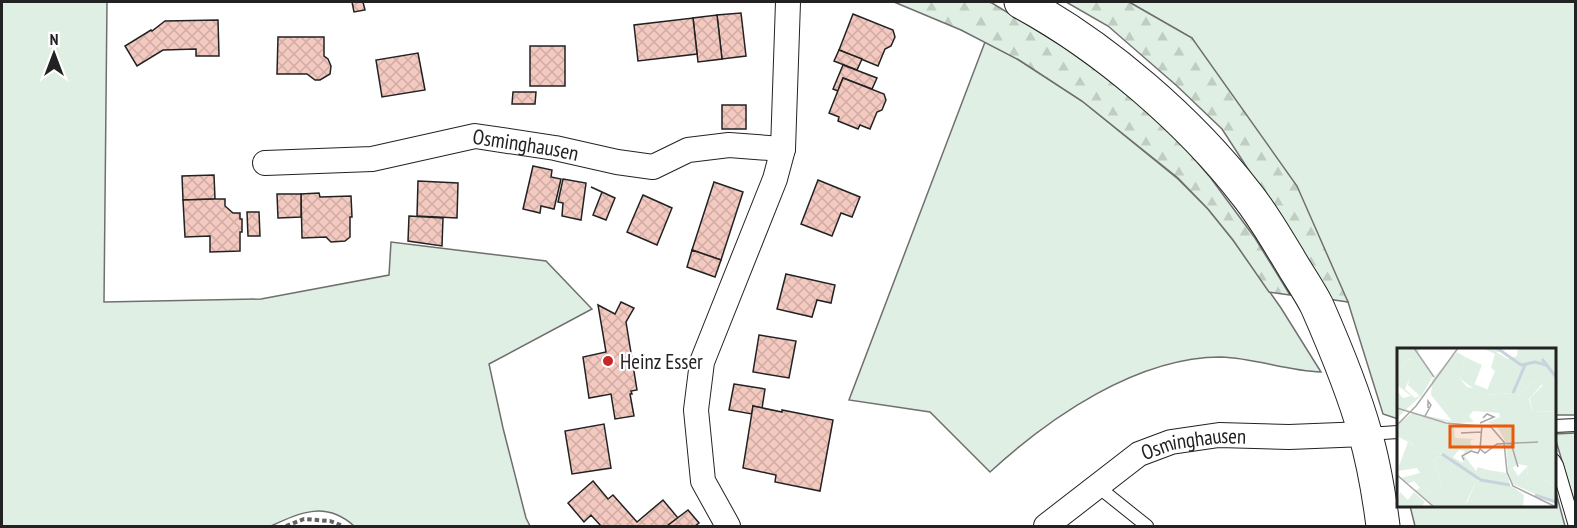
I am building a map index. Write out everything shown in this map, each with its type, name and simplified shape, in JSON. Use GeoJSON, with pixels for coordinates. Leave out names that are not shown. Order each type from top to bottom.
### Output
{"type":"FeatureCollection","features":[{"type":"Feature","properties":{"kind":"main road"},"geometry":{"type":"LineString","coordinates":[[1021,2],[1088,43],[1124,71],[1202,141],[1247,195],[1316,304],[1350,387],[1365,434],[1376,478],[1383,526]]}},
{"type":"Feature","properties":{"kind":"street"},"geometry":{"type":"LineString","coordinates":[[728,526],[703,481],[696,410],[702,362],[775,179],[783,149],[788,2]]}},
{"type":"Feature","properties":{"kind":"street","name":"Osminghausen"},"geometry":{"type":"LineString","coordinates":[[265,163],[372,159],[475,136],[555,148],[617,162],[653,167],[688,150],[729,146],[783,149]]}},
{"type":"Feature","properties":{"kind":"street","name":"Osminghausen"},"geometry":{"type":"LineString","coordinates":[[1046,526],[1139,454],[1171,442],[1219,435],[1289,437],[1365,434]]}},
{"type":"Feature","properties":{"kind":"lane"},"geometry":{"type":"LineString","coordinates":[[1556,426],[1575,425]]}},
{"type":"Feature","properties":{"kind":"lane"},"geometry":{"type":"LineString","coordinates":[[1365,434],[1397,432]]}},
{"type":"Feature","properties":{"kind":"lane"},"geometry":{"type":"LineString","coordinates":[[1556,463],[1575,526]]}},
{"type":"Feature","properties":{"kind":"lane"},"geometry":{"type":"LineString","coordinates":[[1097,486],[1147,526]]}},
{"type":"Feature","properties":{"kind":"path"},"geometry":{"type":"LineString","coordinates":[[286,526],[304,519],[330,521],[342,526]]}},
{"type":"Feature","properties":{"kind":"green space"},"geometry":{"type":"Polygon","coordinates":[[[2,2],[107,2],[104,302],[261,299],[389,275],[391,242],[546,261],[592,309],[489,364],[503,428],[530,526],[354,526],[333,513],[313,511],[271,526],[2,526],[2,2]]]}},
{"type":"Feature","properties":{"kind":"green space"},"geometry":{"type":"Polygon","coordinates":[[[894,2],[992,3],[1062,46],[1154,112],[1210,177],[1255,238],[1290,295],[1269,292],[1233,240],[1208,209],[1178,178],[1082,101],[1019,60],[961,30],[894,2]]]}},
{"type":"Feature","properties":{"kind":"green space"},"geometry":{"type":"Polygon","coordinates":[[[1066,2],[1129,2],[1192,38],[1297,186],[1348,302],[1328,299],[1222,129],[1108,26],[1066,2]]]}},
{"type":"Feature","properties":{"kind":"green space"},"geometry":{"type":"Polygon","coordinates":[[[1129,2],[1575,2],[1575,415],[1556,415],[1556,348],[1397,348],[1397,419],[1383,414],[1348,302],[1192,38],[1129,2]]]}},
{"type":"Feature","properties":{"kind":"green space"},"geometry":{"type":"Polygon","coordinates":[[[985,42],[1019,60],[1082,101],[1178,179],[1208,209],[1233,240],[1281,308],[1321,372],[1221,357],[1189,360],[1158,367],[1127,379],[1067,411],[990,472],[930,412],[849,400],[985,42]]]}},
{"type":"Feature","properties":{"kind":"green space"},"geometry":{"type":"Polygon","coordinates":[[[1576,433],[1575,505],[1556,441],[1556,434],[1576,433]]]}},
{"type":"Feature","properties":{"kind":"green space"},"geometry":{"type":"Polygon","coordinates":[[[1556,493],[1565,526],[1415,526],[1410,507],[1556,507],[1556,493]]]}},
{"type":"Feature","properties":{"kind":"building"},"geometry":{"type":"Polygon","coordinates":[[[352,2],[363,2],[365,10],[354,12],[352,2]]]}},
{"type":"Feature","properties":{"kind":"building"},"geometry":{"type":"Polygon","coordinates":[[[741,13],[746,56],[722,59],[717,15],[741,13]]]}},
{"type":"Feature","properties":{"kind":"building"},"geometry":{"type":"Polygon","coordinates":[[[853,14],[893,30],[895,37],[891,46],[885,49],[878,66],[839,50],[853,14]]]}},
{"type":"Feature","properties":{"kind":"building"},"geometry":{"type":"Polygon","coordinates":[[[717,15],[722,59],[698,62],[693,18],[717,15]]]}},
{"type":"Feature","properties":{"kind":"building"},"geometry":{"type":"Polygon","coordinates":[[[693,18],[697,54],[638,61],[634,25],[693,18]]]}},
{"type":"Feature","properties":{"kind":"building"},"geometry":{"type":"Polygon","coordinates":[[[218,20],[219,56],[196,56],[196,49],[163,50],[137,66],[125,46],[165,21],[218,20]]]}},
{"type":"Feature","properties":{"kind":"building"},"geometry":{"type":"Polygon","coordinates":[[[278,37],[324,37],[324,56],[331,66],[330,74],[320,80],[315,80],[307,74],[277,74],[278,37]]]}},
{"type":"Feature","properties":{"kind":"building"},"geometry":{"type":"Polygon","coordinates":[[[530,46],[565,46],[565,86],[530,86],[530,46]]]}},
{"type":"Feature","properties":{"kind":"building"},"geometry":{"type":"Polygon","coordinates":[[[839,50],[862,59],[857,70],[834,61],[839,50]]]}},
{"type":"Feature","properties":{"kind":"building"},"geometry":{"type":"Polygon","coordinates":[[[418,53],[425,90],[382,97],[376,60],[418,53]]]}},
{"type":"Feature","properties":{"kind":"building"},"geometry":{"type":"Polygon","coordinates":[[[843,65],[877,78],[872,89],[843,78],[838,91],[833,89],[843,65]]]}},
{"type":"Feature","properties":{"kind":"building"},"geometry":{"type":"Polygon","coordinates":[[[843,78],[884,94],[886,100],[882,110],[877,112],[870,129],[860,125],[858,129],[838,121],[839,117],[829,113],[843,78]]]}},
{"type":"Feature","properties":{"kind":"building"},"geometry":{"type":"Polygon","coordinates":[[[513,92],[536,92],[535,104],[512,104],[513,92]]]}},
{"type":"Feature","properties":{"kind":"building"},"geometry":{"type":"Polygon","coordinates":[[[722,105],[746,105],[746,129],[722,129],[722,105]]]}},
{"type":"Feature","properties":{"kind":"building"},"geometry":{"type":"Polygon","coordinates":[[[533,166],[552,170],[551,177],[561,179],[554,209],[541,206],[540,213],[523,209],[533,166]]]}},
{"type":"Feature","properties":{"kind":"building"},"geometry":{"type":"Polygon","coordinates":[[[214,175],[215,199],[183,200],[182,176],[214,175]]]}},
{"type":"Feature","properties":{"kind":"building"},"geometry":{"type":"Polygon","coordinates":[[[563,179],[586,183],[581,220],[562,216],[563,203],[558,202],[563,179]]]}},
{"type":"Feature","properties":{"kind":"building"},"geometry":{"type":"Polygon","coordinates":[[[818,180],[860,197],[852,217],[841,213],[832,236],[801,224],[818,180]]]}},
{"type":"Feature","properties":{"kind":"building"},"geometry":{"type":"Polygon","coordinates":[[[418,181],[458,183],[457,218],[417,216],[418,181]]]}},
{"type":"Feature","properties":{"kind":"building"},"geometry":{"type":"Polygon","coordinates":[[[714,182],[743,192],[721,260],[692,250],[714,182]]]}},
{"type":"Feature","properties":{"kind":"building"},"geometry":{"type":"Polygon","coordinates":[[[602,192],[615,198],[606,220],[593,215],[602,192]]]}},
{"type":"Feature","properties":{"kind":"building"},"geometry":{"type":"Polygon","coordinates":[[[319,193],[320,197],[351,196],[350,237],[345,241],[331,242],[326,237],[302,238],[301,194],[319,193]]]}},
{"type":"Feature","properties":{"kind":"building"},"geometry":{"type":"Polygon","coordinates":[[[277,194],[301,194],[301,217],[278,218],[277,194]]]}},
{"type":"Feature","properties":{"kind":"building"},"geometry":{"type":"Polygon","coordinates":[[[643,195],[672,208],[657,245],[627,232],[643,195]]]}},
{"type":"Feature","properties":{"kind":"building"},"geometry":{"type":"Polygon","coordinates":[[[225,199],[225,206],[233,213],[240,213],[240,219],[242,219],[240,251],[210,252],[210,236],[185,237],[183,200],[225,199]]]}},
{"type":"Feature","properties":{"kind":"building"},"geometry":{"type":"Polygon","coordinates":[[[247,212],[259,212],[260,236],[248,236],[247,212]]]}},
{"type":"Feature","properties":{"kind":"building"},"geometry":{"type":"Polygon","coordinates":[[[409,216],[443,218],[442,246],[408,241],[409,216]]]}},
{"type":"Feature","properties":{"kind":"building"},"geometry":{"type":"Polygon","coordinates":[[[692,250],[721,260],[715,277],[687,267],[692,250]]]}},
{"type":"Feature","properties":{"kind":"building"},"geometry":{"type":"Polygon","coordinates":[[[786,274],[835,285],[831,303],[817,300],[812,317],[777,309],[786,274]]]}},
{"type":"Feature","properties":{"kind":"building","name":"Heinz Esser"},"geometry":{"type":"Polygon","coordinates":[[[621,302],[634,308],[626,322],[637,390],[631,391],[632,394],[630,394],[634,416],[615,419],[611,394],[589,398],[583,357],[606,352],[598,305],[615,314],[621,302]]]}},
{"type":"Feature","properties":{"kind":"building"},"geometry":{"type":"Polygon","coordinates":[[[759,335],[796,341],[789,378],[753,372],[759,335]]]}},
{"type":"Feature","properties":{"kind":"building"},"geometry":{"type":"Polygon","coordinates":[[[734,384],[765,389],[762,408],[753,406],[752,414],[729,410],[734,384]]]}},
{"type":"Feature","properties":{"kind":"building"},"geometry":{"type":"Polygon","coordinates":[[[753,406],[833,420],[820,491],[775,482],[776,475],[743,468],[753,406]]]}},
{"type":"Feature","properties":{"kind":"building"},"geometry":{"type":"Polygon","coordinates":[[[604,424],[611,468],[572,474],[565,431],[604,424]]]}},
{"type":"Feature","properties":{"kind":"building"},"geometry":{"type":"Polygon","coordinates":[[[593,481],[608,499],[613,495],[637,522],[663,500],[678,518],[667,526],[601,526],[591,515],[584,522],[568,503],[593,481]]]}},
{"type":"Feature","properties":{"kind":"building"},"geometry":{"type":"Polygon","coordinates":[[[688,510],[699,523],[695,526],[667,526],[688,510]]]}},
{"type":"Feature","properties":{"kind":"place","name":"Heinz Esser"},"geometry":{"type":"Point","coordinates":[608,361]}}]}
